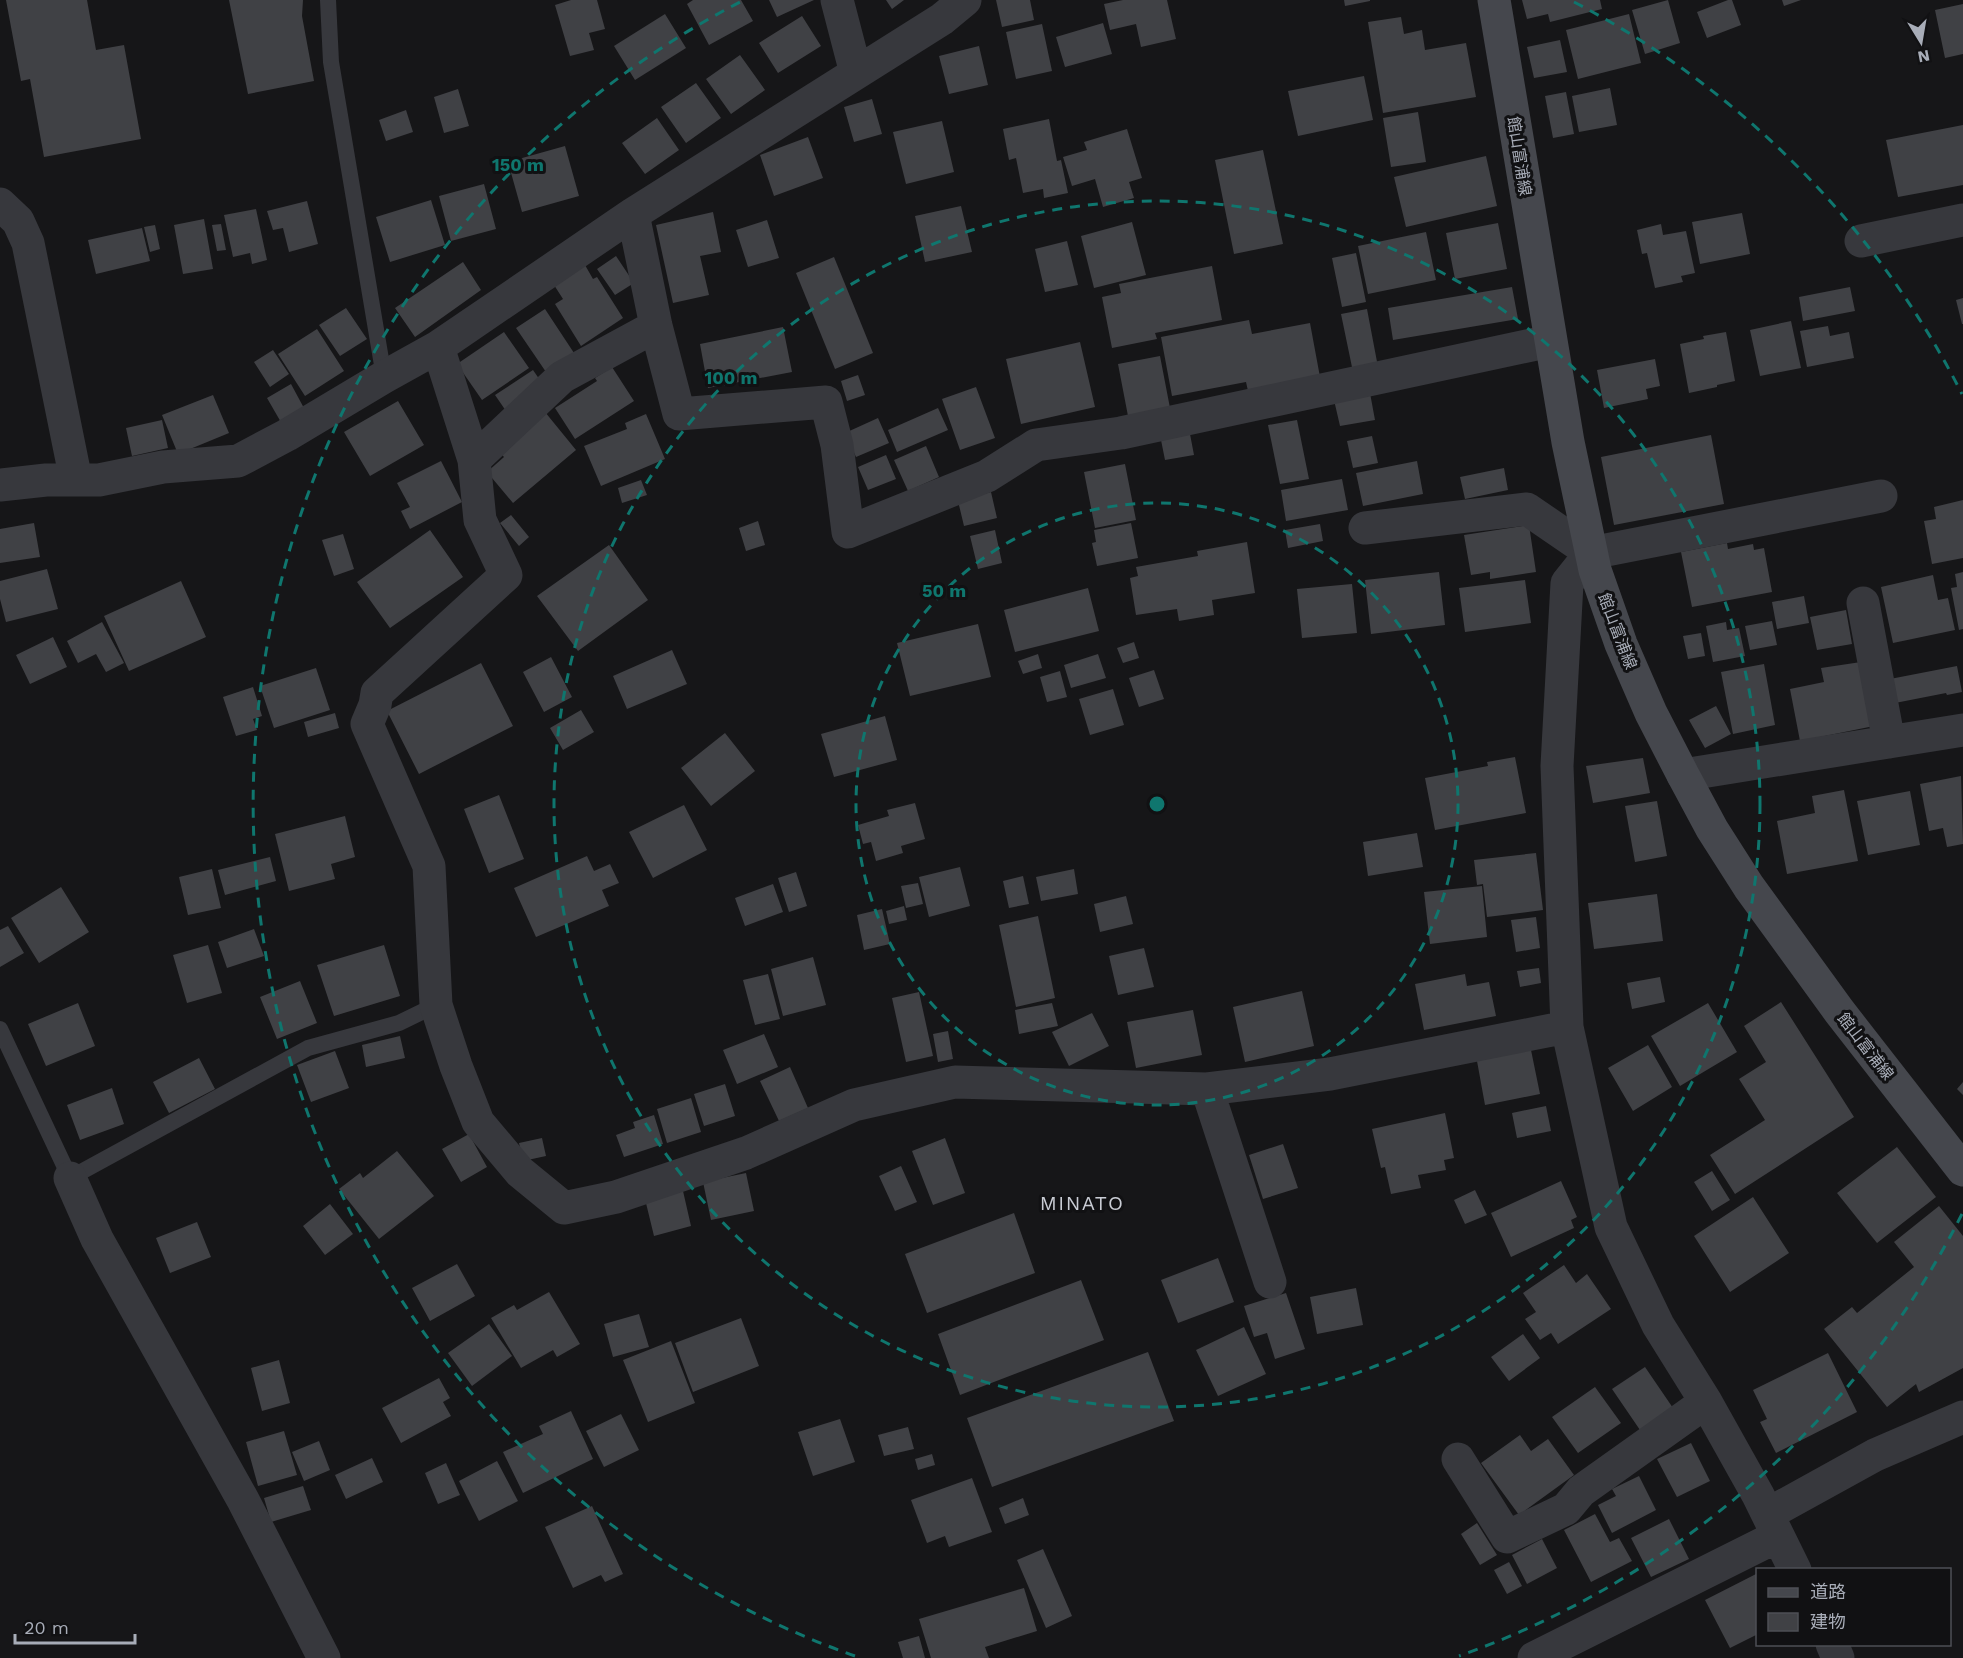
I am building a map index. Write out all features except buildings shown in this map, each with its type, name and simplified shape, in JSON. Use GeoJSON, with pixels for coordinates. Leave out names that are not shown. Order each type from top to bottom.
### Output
{"type":"FeatureCollection","features":[{"type":"Feature","properties":{"kind":"main road","name":"館山富浦線"},"geometry":{"type":"LineString","coordinates":[[1494,0],[1568,442],[1591,553],[1621,644],[1683,775],[1712,829],[1760,903],[1839,1011],[1963,1170]]}},
{"type":"Feature","properties":{"kind":"street"},"geometry":{"type":"LineString","coordinates":[[837,0],[856,74]]}},
{"type":"Feature","properties":{"kind":"street"},"geometry":{"type":"LineString","coordinates":[[0,485],[99,480],[163,467],[238,461],[438,347],[633,214],[942,19],[965,0]]}},
{"type":"Feature","properties":{"kind":"street"},"geometry":{"type":"LineString","coordinates":[[0,204],[18,222],[28,243],[76,480]]}},
{"type":"Feature","properties":{"kind":"street"},"geometry":{"type":"LineString","coordinates":[[633,214],[656,326],[679,414],[826,402],[837,445],[848,532],[987,476],[1036,444],[1121,434],[1550,340]]}},
{"type":"Feature","properties":{"kind":"street"},"geometry":{"type":"LineString","coordinates":[[1861,241],[1963,220]]}},
{"type":"Feature","properties":{"kind":"street"},"geometry":{"type":"LineString","coordinates":[[474,460],[562,377],[656,326]]}},
{"type":"Feature","properties":{"kind":"street"},"geometry":{"type":"LineString","coordinates":[[438,347],[474,460],[480,520],[506,575],[377,693],[367,724],[429,866],[436,1005],[478,1122],[520,1172],[564,1208],[616,1197],[746,1153],[854,1105],[955,1082],[1207,1089],[1330,1074],[1567,1027]]}},
{"type":"Feature","properties":{"kind":"street"},"geometry":{"type":"LineString","coordinates":[[1794,1568],[1706,1402],[1658,1325],[1611,1227],[1567,1027],[1557,766],[1567,583],[1591,553],[1881,496]]}},
{"type":"Feature","properties":{"kind":"street"},"geometry":{"type":"LineString","coordinates":[[1365,528],[1527,509],[1591,553]]}},
{"type":"Feature","properties":{"kind":"street"},"geometry":{"type":"LineString","coordinates":[[1863,603],[1889,742]]}},
{"type":"Feature","properties":{"kind":"street"},"geometry":{"type":"LineString","coordinates":[[1683,775],[1963,730]]}},
{"type":"Feature","properties":{"kind":"street"},"geometry":{"type":"LineString","coordinates":[[1207,1089],[1270,1282]]}},
{"type":"Feature","properties":{"kind":"street"},"geometry":{"type":"LineString","coordinates":[[69,1178],[97,1239],[243,1500],[324,1658]]}},
{"type":"Feature","properties":{"kind":"street"},"geometry":{"type":"LineString","coordinates":[[1458,1459],[1507,1537],[1566,1509],[1581,1491],[1706,1402]]}},
{"type":"Feature","properties":{"kind":"street"},"geometry":{"type":"LineString","coordinates":[[1534,1658],[1773,1525],[1875,1455],[1963,1417]]}},
{"type":"Feature","properties":{"kind":"lane"},"geometry":{"type":"LineString","coordinates":[[328,0],[331,62],[384,376]]}},
{"type":"Feature","properties":{"kind":"lane"},"geometry":{"type":"LineString","coordinates":[[0,1029],[69,1178],[308,1048],[399,1023],[436,1005]]}},
{"type":"Feature","properties":{"kind":"district","name":"MINATO"},"geometry":{"type":"Point","coordinates":[1082,1203]}}]}
